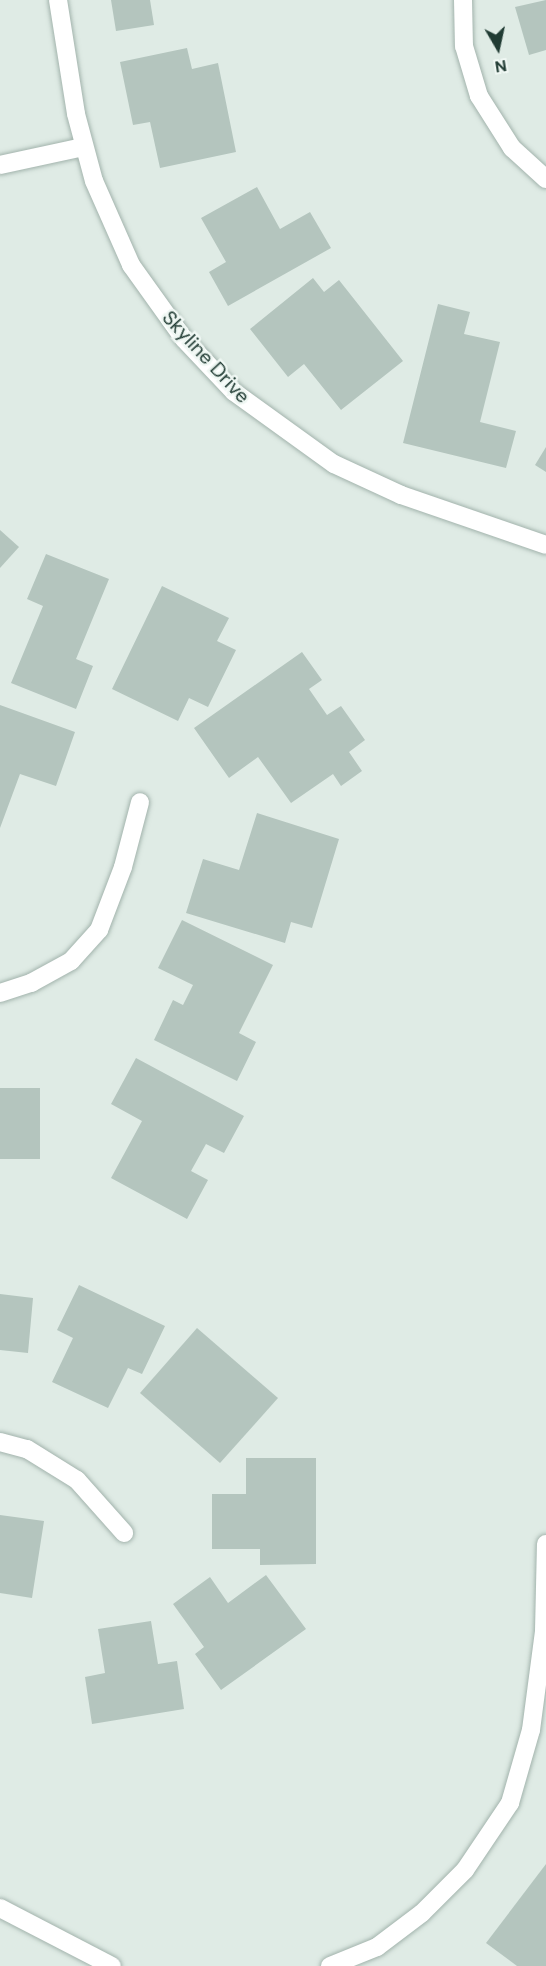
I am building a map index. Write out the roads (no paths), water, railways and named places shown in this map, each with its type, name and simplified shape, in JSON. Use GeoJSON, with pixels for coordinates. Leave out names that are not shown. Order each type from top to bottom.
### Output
{"type":"FeatureCollection","features":[{"type":"Feature","properties":{"kind":"street","name":"Skyline Drive"},"geometry":{"type":"LineString","coordinates":[[58,0],[83,147],[110,220],[150,296],[234,392],[334,464],[401,495],[546,545]]}},
{"type":"Feature","properties":{"kind":"street"},"geometry":{"type":"LineString","coordinates":[[463,0],[465,46],[479,96],[512,148],[546,179]]}},
{"type":"Feature","properties":{"kind":"street"},"geometry":{"type":"LineString","coordinates":[[0,165],[83,147]]}},
{"type":"Feature","properties":{"kind":"street"},"geometry":{"type":"LineString","coordinates":[[0,993],[31,983],[71,961],[99,930],[123,867],[140,802]]}},
{"type":"Feature","properties":{"kind":"street"},"geometry":{"type":"LineString","coordinates":[[0,1442],[27,1449],[77,1479],[124,1533]]}},
{"type":"Feature","properties":{"kind":"street"},"geometry":{"type":"LineString","coordinates":[[330,1966],[377,1947],[422,1913],[465,1870],[510,1803],[531,1730],[544,1631],[546,1544]]}},
{"type":"Feature","properties":{"kind":"street"},"geometry":{"type":"LineString","coordinates":[[0,1908],[112,1966]]}}]}
